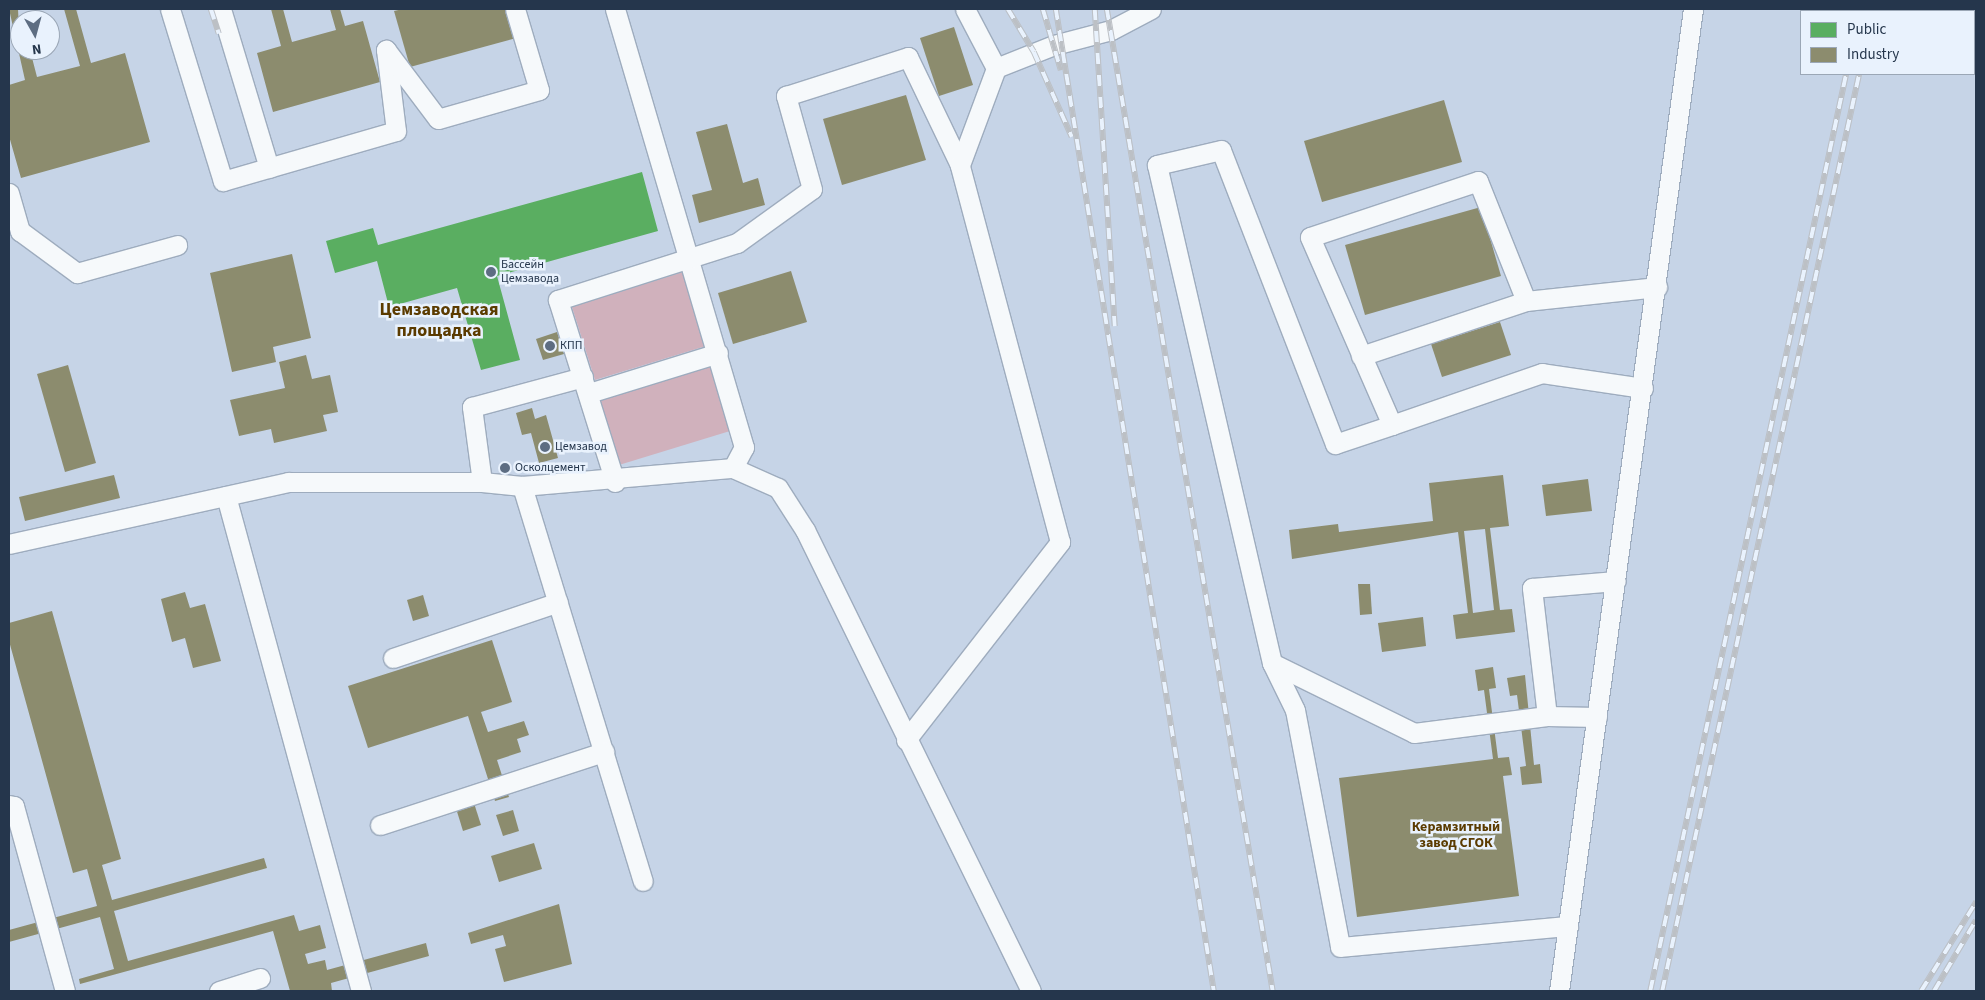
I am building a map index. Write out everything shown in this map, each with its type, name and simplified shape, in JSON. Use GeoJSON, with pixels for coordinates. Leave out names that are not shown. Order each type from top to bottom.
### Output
{"type":"FeatureCollection","features":[{"type":"Feature","properties":{"kind":"street"},"geometry":{"type":"LineString","coordinates":[[170,9],[223,181],[396,131],[386,50],[438,119],[539,90],[515,9]]}},
{"type":"Feature","properties":{"kind":"street"},"geometry":{"type":"LineString","coordinates":[[221,9],[269,168]]}},
{"type":"Feature","properties":{"kind":"street"},"geometry":{"type":"LineString","coordinates":[[616,9],[691,259],[744,448],[733,468]]}},
{"type":"Feature","properties":{"kind":"street"},"geometry":{"type":"LineString","coordinates":[[965,9],[996,68]]}},
{"type":"Feature","properties":{"kind":"street"},"geometry":{"type":"LineString","coordinates":[[960,165],[996,68],[1054,45],[1110,30],[1151,9]]}},
{"type":"Feature","properties":{"kind":"street"},"geometry":{"type":"LineString","coordinates":[[1559,991],[1657,286],[1693,9]]}},
{"type":"Feature","properties":{"kind":"street"},"geometry":{"type":"LineString","coordinates":[[615,482],[558,300],[737,243],[812,188],[786,96],[908,57],[960,165],[1060,542],[906,740]]}},
{"type":"Feature","properties":{"kind":"street"},"geometry":{"type":"LineString","coordinates":[[1568,926],[1340,947],[1295,710],[1272,663],[1157,165],[1221,150],[1335,444],[1542,373],[1643,388]]}},
{"type":"Feature","properties":{"kind":"street"},"geometry":{"type":"LineString","coordinates":[[1392,425],[1310,237],[1478,181],[1526,301]]}},
{"type":"Feature","properties":{"kind":"street"},"geometry":{"type":"LineString","coordinates":[[9,193],[20,231],[77,274],[177,245]]}},
{"type":"Feature","properties":{"kind":"street"},"geometry":{"type":"LineString","coordinates":[[1361,356],[1526,301],[1657,286]]}},
{"type":"Feature","properties":{"kind":"street"},"geometry":{"type":"LineString","coordinates":[[482,482],[472,407],[586,385],[718,353]]}},
{"type":"Feature","properties":{"kind":"street"},"geometry":{"type":"LineString","coordinates":[[9,544],[288,482],[482,482],[522,486],[615,482],[733,468],[778,488],[805,530],[906,740],[1031,991]]}},
{"type":"Feature","properties":{"kind":"street"},"geometry":{"type":"LineString","coordinates":[[522,486],[643,881]]}},
{"type":"Feature","properties":{"kind":"street"},"geometry":{"type":"LineString","coordinates":[[226,496],[361,991]]}},
{"type":"Feature","properties":{"kind":"street"},"geometry":{"type":"LineString","coordinates":[[1548,716],[1532,588],[1616,581]]}},
{"type":"Feature","properties":{"kind":"street"},"geometry":{"type":"LineString","coordinates":[[393,658],[558,602]]}},
{"type":"Feature","properties":{"kind":"street"},"geometry":{"type":"LineString","coordinates":[[1272,663],[1414,733],[1548,716],[1597,717]]}},
{"type":"Feature","properties":{"kind":"street"},"geometry":{"type":"LineString","coordinates":[[380,825],[604,752]]}},
{"type":"Feature","properties":{"kind":"street"},"geometry":{"type":"LineString","coordinates":[[9,805],[14,806],[65,991]]}},
{"type":"Feature","properties":{"kind":"street"},"geometry":{"type":"LineString","coordinates":[[219,991],[260,978]]}},
{"type":"Feature","properties":{"kind":"shaded area"},"geometry":{"type":"Polygon","coordinates":[[[683,272],[706,346],[595,380],[572,307],[683,272]]]}},
{"type":"Feature","properties":{"kind":"shaded area"},"geometry":{"type":"Polygon","coordinates":[[[710,365],[730,431],[619,465],[599,399],[710,365]]]}},
{"type":"Feature","properties":{"kind":"building: Public"},"geometry":{"type":"Polygon","coordinates":[[[642,172],[658,231],[497,276],[520,360],[481,370],[457,288],[389,307],[377,261],[335,273],[326,241],[373,228],[378,245],[642,172]]]}},
{"type":"Feature","properties":{"kind":"building: Industry"},"geometry":{"type":"Polygon","coordinates":[[[64,9],[76,9],[91,63],[125,53],[150,142],[21,178],[9,136],[9,85],[25,80],[20,60],[33,60],[37,77],[80,66],[64,9]]]}},
{"type":"Feature","properties":{"kind":"building: Industry"},"geometry":{"type":"Polygon","coordinates":[[[271,9],[283,9],[292,42],[336,30],[330,9],[340,9],[345,26],[363,21],[380,82],[273,112],[257,53],[281,46],[271,9]]]}},
{"type":"Feature","properties":{"kind":"building: Industry"},"geometry":{"type":"Polygon","coordinates":[[[403,9],[512,9],[520,37],[410,67],[394,11],[403,9]]]}},
{"type":"Feature","properties":{"kind":"building: Industry"},"geometry":{"type":"Polygon","coordinates":[[[954,27],[973,85],[939,96],[920,38],[954,27]]]}},
{"type":"Feature","properties":{"kind":"building: Industry"},"geometry":{"type":"Polygon","coordinates":[[[906,95],[926,160],[842,185],[823,119],[906,95]]]}},
{"type":"Feature","properties":{"kind":"building: Industry"},"geometry":{"type":"Polygon","coordinates":[[[1444,100],[1462,162],[1322,202],[1304,141],[1444,100]]]}},
{"type":"Feature","properties":{"kind":"building: Industry"},"geometry":{"type":"Polygon","coordinates":[[[727,124],[743,183],[758,178],[765,205],[699,223],[692,195],[712,190],[696,132],[727,124]]]}},
{"type":"Feature","properties":{"kind":"building: Industry"},"geometry":{"type":"Polygon","coordinates":[[[1481,207],[1501,276],[1365,315],[1345,245],[1481,207]]]}},
{"type":"Feature","properties":{"kind":"building: Industry"},"geometry":{"type":"Polygon","coordinates":[[[292,254],[311,338],[273,347],[276,362],[232,372],[210,273],[292,254]]]}},
{"type":"Feature","properties":{"kind":"building: Industry"},"geometry":{"type":"Polygon","coordinates":[[[791,271],[807,322],[733,344],[718,293],[791,271]]]}},
{"type":"Feature","properties":{"kind":"building: Industry"},"geometry":{"type":"Polygon","coordinates":[[[1500,322],[1511,355],[1442,377],[1431,344],[1500,322]]]}},
{"type":"Feature","properties":{"kind":"building: Industry","name":"КПП"},"geometry":{"type":"Polygon","coordinates":[[[557,332],[564,354],[543,360],[536,339],[557,332]]]}},
{"type":"Feature","properties":{"kind":"building: Industry"},"geometry":{"type":"Polygon","coordinates":[[[306,355],[312,379],[330,375],[338,412],[323,415],[327,431],[274,443],[271,429],[239,436],[230,400],[285,388],[279,362],[306,355]]]}},
{"type":"Feature","properties":{"kind":"building: Industry"},"geometry":{"type":"Polygon","coordinates":[[[68,365],[96,463],[65,472],[37,374],[68,365]]]}},
{"type":"Feature","properties":{"kind":"building: Industry","name":"Цемзавод"},"geometry":{"type":"Polygon","coordinates":[[[532,408],[535,419],[546,415],[558,458],[539,463],[531,433],[522,435],[516,413],[532,408]]]}},
{"type":"Feature","properties":{"kind":"building: Industry"},"geometry":{"type":"Polygon","coordinates":[[[114,475],[120,498],[25,521],[19,497],[114,475]]]}},
{"type":"Feature","properties":{"kind":"building: Industry"},"geometry":{"type":"Polygon","coordinates":[[[1503,475],[1509,526],[1490,528],[1500,610],[1512,609],[1515,632],[1456,639],[1453,615],[1468,613],[1458,532],[1292,559],[1289,530],[1338,524],[1339,532],[1433,521],[1429,483],[1503,475]],[[1485,529],[1464,531],[1473,613],[1494,610],[1485,529]]]}},
{"type":"Feature","properties":{"kind":"building: Industry"},"geometry":{"type":"Polygon","coordinates":[[[1588,479],[1592,511],[1546,516],[1542,485],[1588,479]]]}},
{"type":"Feature","properties":{"kind":"building: Industry"},"geometry":{"type":"Polygon","coordinates":[[[1358,584],[1370,584],[1372,614],[1360,615],[1358,584]]]}},
{"type":"Feature","properties":{"kind":"building: Industry"},"geometry":{"type":"Polygon","coordinates":[[[185,592],[190,608],[205,604],[221,661],[193,668],[185,638],[172,642],[161,599],[185,592]]]}},
{"type":"Feature","properties":{"kind":"building: Industry"},"geometry":{"type":"Polygon","coordinates":[[[423,595],[429,616],[413,621],[407,600],[423,595]]]}},
{"type":"Feature","properties":{"kind":"building: Industry"},"geometry":{"type":"Polygon","coordinates":[[[52,611],[121,859],[102,865],[112,900],[264,858],[267,868],[114,911],[128,961],[294,915],[299,931],[320,925],[326,948],[305,954],[308,964],[325,960],[327,970],[426,943],[429,956],[331,983],[332,991],[290,991],[273,931],[80,984],[79,979],[114,969],[100,917],[9,942],[9,930],[97,906],[87,869],[73,873],[9,641],[9,623],[52,611]]]}},
{"type":"Feature","properties":{"kind":"building: Industry"},"geometry":{"type":"Polygon","coordinates":[[[1423,617],[1426,646],[1382,652],[1378,623],[1423,617]]]}},
{"type":"Feature","properties":{"kind":"building: Industry"},"geometry":{"type":"Polygon","coordinates":[[[492,640],[512,702],[481,712],[488,732],[524,721],[529,735],[517,739],[521,752],[497,760],[509,797],[495,801],[468,716],[368,748],[348,686],[492,640]]]}},
{"type":"Feature","properties":{"kind":"building: Industry"},"geometry":{"type":"Polygon","coordinates":[[[1493,667],[1496,688],[1489,689],[1498,758],[1509,757],[1512,775],[1503,776],[1519,896],[1357,917],[1339,778],[1493,759],[1484,690],[1478,691],[1475,670],[1493,667]]]}},
{"type":"Feature","properties":{"kind":"building: Industry"},"geometry":{"type":"Polygon","coordinates":[[[1525,675],[1534,765],[1540,764],[1542,783],[1522,785],[1520,767],[1526,766],[1517,695],[1510,696],[1507,678],[1525,675]]]}},
{"type":"Feature","properties":{"kind":"building: Industry"},"geometry":{"type":"Polygon","coordinates":[[[473,800],[481,825],[463,831],[455,805],[473,800]]]}},
{"type":"Feature","properties":{"kind":"building: Industry"},"geometry":{"type":"Polygon","coordinates":[[[513,810],[519,831],[503,836],[496,815],[513,810]]]}},
{"type":"Feature","properties":{"kind":"building: Industry"},"geometry":{"type":"Polygon","coordinates":[[[534,843],[542,869],[499,882],[491,856],[534,843]]]}},
{"type":"Feature","properties":{"kind":"building: Industry"},"geometry":{"type":"Polygon","coordinates":[[[559,904],[572,964],[504,982],[495,949],[506,946],[503,935],[471,944],[468,933],[559,904]]]}},
{"type":"Feature","properties":{"kind":"railway"},"geometry":{"type":"LineString","coordinates":[[211,9],[219,34]]}},
{"type":"Feature","properties":{"kind":"railway"},"geometry":{"type":"LineString","coordinates":[[1008,9],[1034,52],[1072,137]]}},
{"type":"Feature","properties":{"kind":"railway"},"geometry":{"type":"LineString","coordinates":[[1043,9],[1061,70]]}},
{"type":"Feature","properties":{"kind":"railway"},"geometry":{"type":"LineString","coordinates":[[1056,9],[1214,991]]}},
{"type":"Feature","properties":{"kind":"railway"},"geometry":{"type":"LineString","coordinates":[[1095,9],[1115,326]]}},
{"type":"Feature","properties":{"kind":"railway"},"geometry":{"type":"LineString","coordinates":[[1107,9],[1273,991]]}},
{"type":"Feature","properties":{"kind":"railway"},"geometry":{"type":"LineString","coordinates":[[1650,991],[1846,75]]}},
{"type":"Feature","properties":{"kind":"railway"},"geometry":{"type":"LineString","coordinates":[[1662,991],[1859,75]]}},
{"type":"Feature","properties":{"kind":"railway"},"geometry":{"type":"LineString","coordinates":[[1921,991],[1976,902]]}},
{"type":"Feature","properties":{"kind":"railway"},"geometry":{"type":"LineString","coordinates":[[1934,991],[1976,920]]}},
{"type":"Feature","properties":{"kind":"place","name":"Бассейн Цемзавода"},"geometry":{"type":"Point","coordinates":[491,272]}},
{"type":"Feature","properties":{"kind":"place","name":"КПП"},"geometry":{"type":"Point","coordinates":[550,346]}},
{"type":"Feature","properties":{"kind":"place","name":"Цемзавод"},"geometry":{"type":"Point","coordinates":[545,447]}},
{"type":"Feature","properties":{"kind":"place","name":"Осколцемент"},"geometry":{"type":"Point","coordinates":[505,468]}},
{"type":"Feature","properties":{"kind":"district","name":"Цемзаводская площадка"},"geometry":{"type":"Point","coordinates":[439,321]}},
{"type":"Feature","properties":{"kind":"district","name":"Керамзитный завод СГОК"},"geometry":{"type":"Point","coordinates":[1456,836]}}]}
